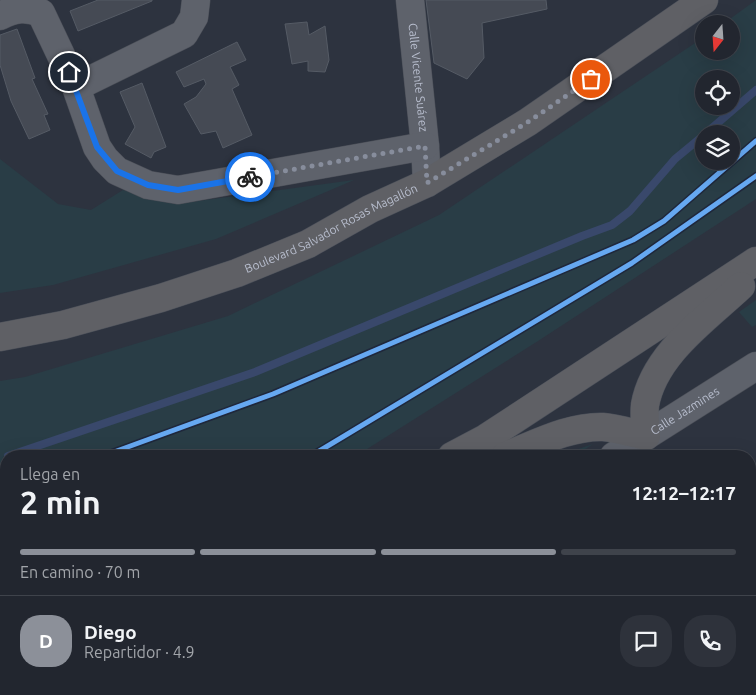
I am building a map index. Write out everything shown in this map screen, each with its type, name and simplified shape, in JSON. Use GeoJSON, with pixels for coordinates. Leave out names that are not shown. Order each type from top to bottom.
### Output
{"type":"FeatureCollection","features":[{"type":"Feature","properties":{"kind":"highway","name":"Boulevard Salvador Rosas Magallón"},"geometry":{"type":"LineString","coordinates":[[0,337],[98,315],[161,298],[237,272],[308,244],[370,209],[427,183],[528,122],[704,0]]}},
{"type":"Feature","properties":{"kind":"highway"},"geometry":{"type":"LineString","coordinates":[[463,450],[486,438],[756,261]]}},
{"type":"Feature","properties":{"kind":"highway"},"geometry":{"type":"LineString","coordinates":[[520,450],[558,435],[582,429],[604,427],[646,436],[645,407],[650,388],[658,371],[673,351],[756,272]]}},
{"type":"Feature","properties":{"kind":"street"},"geometry":{"type":"LineString","coordinates":[[76,87],[184,34],[194,17],[196,0]]}},
{"type":"Feature","properties":{"kind":"street","name":"Calle Vicente Suárez"},"geometry":{"type":"LineString","coordinates":[[410,0],[427,183]]}},
{"type":"Feature","properties":{"kind":"street"},"geometry":{"type":"LineString","coordinates":[[0,16],[21,8],[41,13],[76,87],[97,147],[105,159],[117,171],[148,185],[178,190],[425,146]]}},
{"type":"Feature","properties":{"kind":"street","name":"Calle Jazmines"},"geometry":{"type":"LineString","coordinates":[[624,450],[756,366]]}},
{"type":"Feature","properties":{"kind":"shaded area"},"geometry":{"type":"Polygon","coordinates":[[[756,0],[756,199],[538,341],[365,450],[0,450],[0,381],[25,377],[228,316],[439,215],[695,43],[695,60],[740,60],[740,15],[735,15],[756,0]]]}},
{"type":"Feature","properties":{"kind":"shaded area"},"geometry":{"type":"Polygon","coordinates":[[[0,159],[58,204],[91,210],[123,190],[175,204],[354,180],[216,239],[53,285],[0,293],[0,159]]]}},
{"type":"Feature","properties":{"kind":"shaded area"},"geometry":{"type":"Polygon","coordinates":[[[756,300],[756,325],[752,327],[739,312],[756,300]]]}},
{"type":"Feature","properties":{"kind":"shaded area"},"geometry":{"type":"Polygon","coordinates":[[[593,444],[584,450],[576,450],[593,444]]]}},
{"type":"Feature","properties":{"kind":"building"},"geometry":{"type":"Polygon","coordinates":[[[98,0],[152,1],[78,31],[70,11],[98,0]]]}},
{"type":"Feature","properties":{"kind":"building"},"geometry":{"type":"Polygon","coordinates":[[[426,0],[546,0],[547,9],[482,23],[484,58],[467,79],[434,63],[426,0]]]}},
{"type":"Feature","properties":{"kind":"building"},"geometry":{"type":"Polygon","coordinates":[[[307,22],[309,35],[325,26],[329,60],[325,72],[308,71],[308,61],[292,64],[285,24],[307,22]]]}},
{"type":"Feature","properties":{"kind":"building"},"geometry":{"type":"Polygon","coordinates":[[[17,29],[35,78],[32,79],[48,114],[44,115],[50,130],[29,139],[11,101],[0,65],[0,35],[17,29]]]}},
{"type":"Feature","properties":{"kind":"building"},"geometry":{"type":"Polygon","coordinates":[[[237,42],[246,60],[230,67],[239,85],[232,89],[252,135],[223,148],[216,131],[201,134],[184,104],[196,97],[206,84],[204,79],[184,87],[176,72],[237,42]]]}},
{"type":"Feature","properties":{"kind":"building"},"geometry":{"type":"Polygon","coordinates":[[[142,83],[166,147],[154,152],[151,158],[125,144],[135,127],[120,92],[142,83]]]}},
{"type":"Feature","properties":{"kind":"waterway"},"geometry":{"type":"LineString","coordinates":[[715,125],[756,90]]}},
{"type":"Feature","properties":{"kind":"waterway"},"geometry":{"type":"LineString","coordinates":[[26,450],[255,372],[612,225],[630,211],[675,159],[695,142]]}},
{"type":"Feature","properties":{"kind":"cycle path"},"geometry":{"type":"LineString","coordinates":[[119,450],[273,394],[633,240],[664,221],[756,141]]}},
{"type":"Feature","properties":{"kind":"cycle path"},"geometry":{"type":"LineString","coordinates":[[321,450],[632,263],[756,176]]}},
{"type":"Feature","properties":{"kind":"way so far"},"geometry":{"type":"LineString","coordinates":[[250,177],[425,146],[427,183],[528,122],[591,79]]}},
{"type":"Feature","properties":{"kind":"route"},"geometry":{"type":"LineString","coordinates":[[69,72],[97,147],[105,159],[117,171],[148,185],[178,190],[250,177]]}}]}
